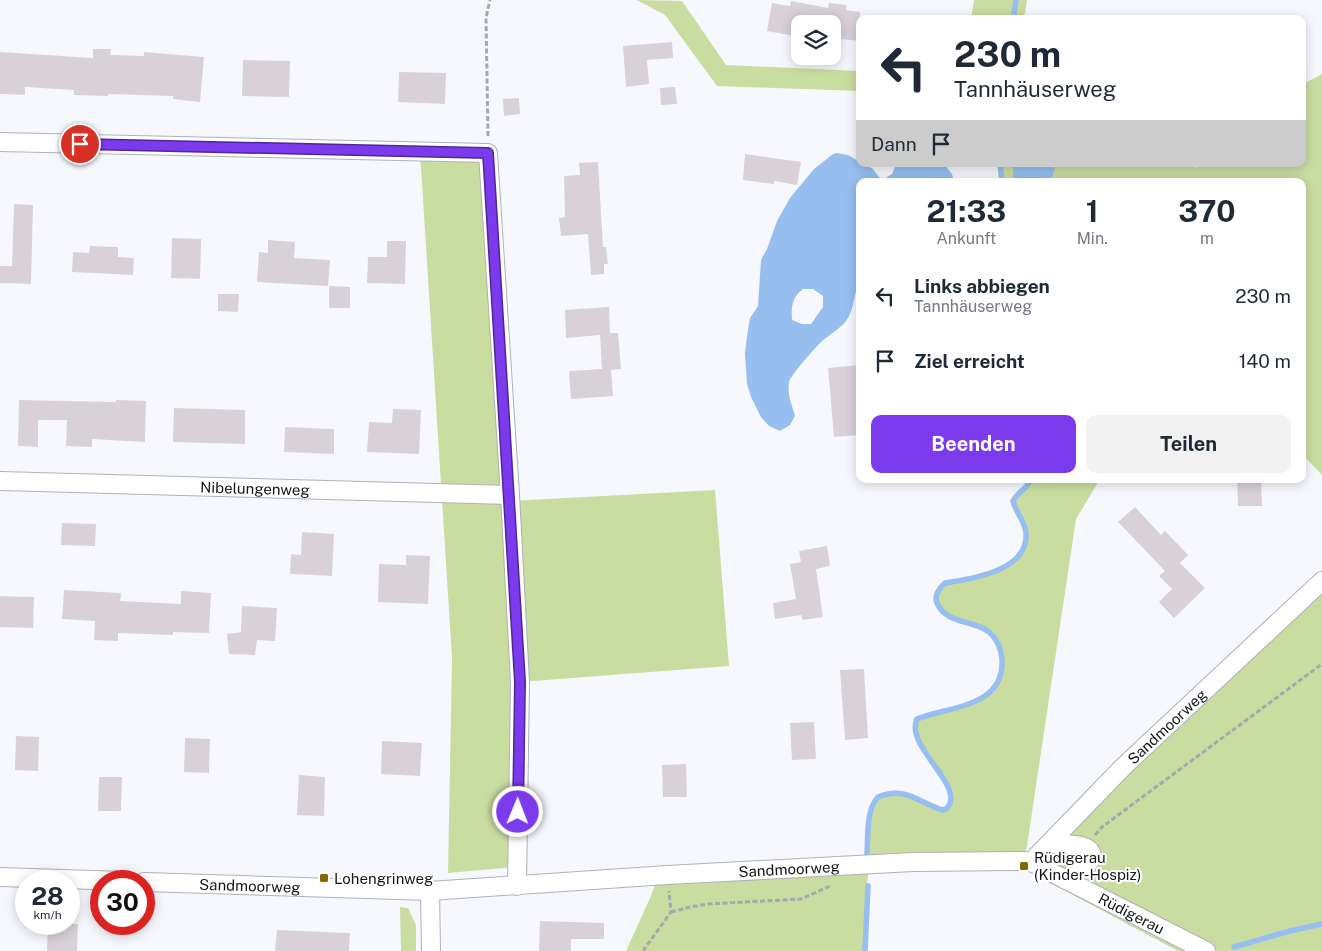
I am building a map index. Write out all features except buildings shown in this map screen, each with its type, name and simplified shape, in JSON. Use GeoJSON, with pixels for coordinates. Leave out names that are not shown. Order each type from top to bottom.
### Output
{"type":"FeatureCollection","features":[{"type":"Feature","properties":{"kind":"street"},"geometry":{"type":"LineString","coordinates":[[0,142],[488,153],[520,682],[517,886]]}},
{"type":"Feature","properties":{"kind":"street","name":"Nibelungenweg"},"geometry":{"type":"LineString","coordinates":[[0,481],[510,496]]}},
{"type":"Feature","properties":{"kind":"street","name":"Sandmoorweg"},"geometry":{"type":"LineString","coordinates":[[155,882],[430,891],[667,875],[870,865],[993,861],[1031,862],[1124,766],[1322,581]]}},
{"type":"Feature","properties":{"kind":"street"},"geometry":{"type":"LineString","coordinates":[[1049,844],[1084,846],[1091,853],[1090,861],[1066,880]]}},
{"type":"Feature","properties":{"kind":"street","name":"Rüdigerau"},"geometry":{"type":"LineString","coordinates":[[1031,862],[1206,951]]}},
{"type":"Feature","properties":{"kind":"street"},"geometry":{"type":"LineString","coordinates":[[0,877],[90,880]]}},
{"type":"Feature","properties":{"kind":"street"},"geometry":{"type":"LineString","coordinates":[[430,891],[431,951]]}},
{"type":"Feature","properties":{"kind":"path"},"geometry":{"type":"LineString","coordinates":[[488,153],[486,18],[490,0]]}},
{"type":"Feature","properties":{"kind":"path"},"geometry":{"type":"LineString","coordinates":[[1084,846],[1102,827],[1322,664]]}},
{"type":"Feature","properties":{"kind":"path"},"geometry":{"type":"LineString","coordinates":[[667,875],[671,912]]}},
{"type":"Feature","properties":{"kind":"path"},"geometry":{"type":"LineString","coordinates":[[643,951],[671,912],[708,904],[801,899],[834,884]]}},
{"type":"Feature","properties":{"kind":"green space"},"geometry":{"type":"Polygon","coordinates":[[[637,0],[682,1],[726,65],[856,71],[856,91],[717,86],[665,15],[637,0]]]}},
{"type":"Feature","properties":{"kind":"green space"},"geometry":{"type":"Polygon","coordinates":[[[974,0],[1027,0],[1025,15],[972,15],[974,0]]]}},
{"type":"Feature","properties":{"kind":"green space"},"geometry":{"type":"Polygon","coordinates":[[[1322,74],[1322,475],[1306,458],[1306,178],[1002,178],[1000,167],[1306,167],[1306,82],[1322,74]]]}},
{"type":"Feature","properties":{"kind":"green space"},"geometry":{"type":"Polygon","coordinates":[[[420,152],[488,153],[510,501],[715,490],[729,666],[520,682],[517,867],[448,873],[452,658],[420,152]]]}},
{"type":"Feature","properties":{"kind":"green space"},"geometry":{"type":"Polygon","coordinates":[[[1028,483],[1098,483],[1076,519],[1027,846],[1023,860],[1322,581],[1322,951],[1178,951],[1026,870],[869,865],[865,951],[626,951],[660,872],[864,858],[867,853],[869,822],[873,805],[878,797],[896,793],[904,794],[942,810],[950,807],[952,799],[949,789],[915,734],[917,719],[958,707],[984,696],[994,687],[1000,675],[1002,659],[995,638],[985,629],[957,619],[939,608],[936,601],[937,593],[945,583],[969,579],[996,571],[1009,564],[1018,556],[1024,546],[1026,533],[1013,501],[1028,483]]]}},
{"type":"Feature","properties":{"kind":"green space"},"geometry":{"type":"Polygon","coordinates":[[[400,907],[408,908],[416,925],[416,951],[401,951],[400,907]]]}},
{"type":"Feature","properties":{"kind":"water"},"geometry":{"type":"Polygon","coordinates":[[[837,153],[848,155],[856,160],[856,167],[872,168],[880,178],[856,178],[856,291],[851,312],[843,324],[820,343],[790,379],[790,400],[795,416],[790,425],[780,431],[769,426],[761,417],[751,397],[747,384],[745,354],[747,336],[750,318],[758,306],[761,260],[777,221],[790,198],[814,169],[837,153]],[[803,289],[794,299],[792,320],[802,324],[811,324],[823,307],[823,296],[813,289],[803,289]]]}},
{"type":"Feature","properties":{"kind":"water"},"geometry":{"type":"Polygon","coordinates":[[[895,167],[946,167],[953,178],[886,178],[892,174],[895,167]]]}},
{"type":"Feature","properties":{"kind":"water"},"geometry":{"type":"Polygon","coordinates":[[[1013,167],[1055,167],[1052,178],[1013,178],[1013,167]]]}},
{"type":"Feature","properties":{"kind":"waterway"},"geometry":{"type":"LineString","coordinates":[[1014,15],[1016,0]]}},
{"type":"Feature","properties":{"kind":"waterway"},"geometry":{"type":"LineString","coordinates":[[1000,167],[1002,178]]}},
{"type":"Feature","properties":{"kind":"waterway"},"geometry":{"type":"LineString","coordinates":[[867,854],[871,809],[878,797],[896,793],[904,794],[942,810],[946,809],[951,800],[944,779],[919,742],[915,730],[917,719],[959,707],[985,696],[994,687],[1001,675],[1002,659],[998,644],[989,632],[976,625],[947,615],[937,603],[937,595],[945,583],[969,579],[996,571],[1009,564],[1018,556],[1024,546],[1026,533],[1013,501],[1029,483]]}},
{"type":"Feature","properties":{"kind":"waterway"},"geometry":{"type":"LineString","coordinates":[[865,951],[868,886]]}},
{"type":"Feature","properties":{"kind":"waterway","name":"Rüdigerau"},"geometry":{"type":"LineString","coordinates":[[1234,947],[1322,924]]}},
{"type":"Feature","properties":{"kind":"place","name":"Rüdigerau (Kinder-Hospiz)"},"geometry":{"type":"Point","coordinates":[1024,866]}},
{"type":"Feature","properties":{"kind":"place","name":"Lohengrinweg"},"geometry":{"type":"Point","coordinates":[324,878]}},
{"type":"Feature","properties":{"kind":"route"},"geometry":{"type":"LineString","coordinates":[[80,144],[488,153],[520,682],[518,812]]}}]}
